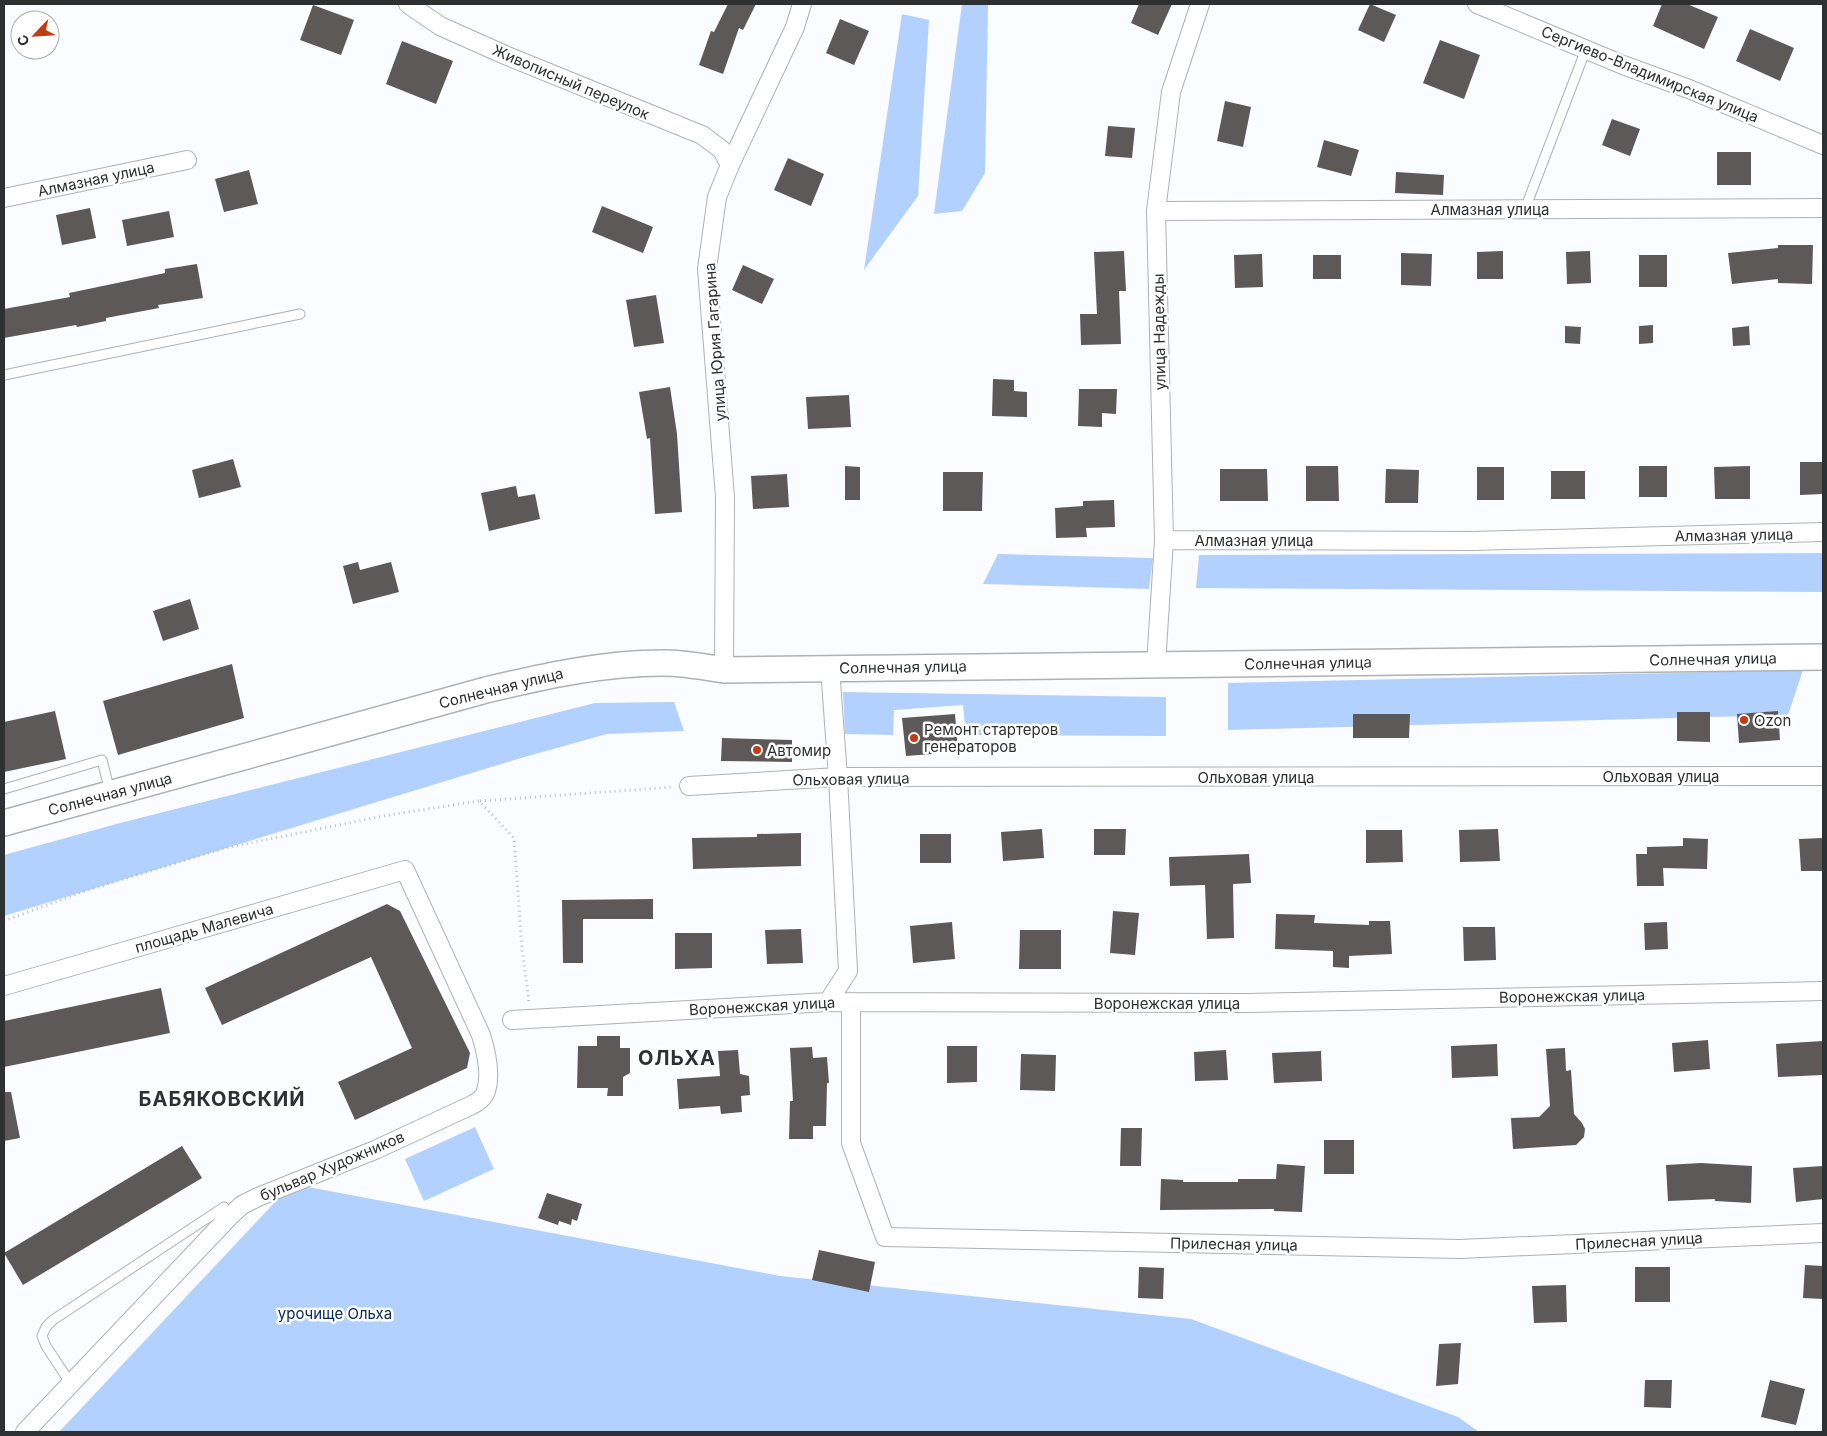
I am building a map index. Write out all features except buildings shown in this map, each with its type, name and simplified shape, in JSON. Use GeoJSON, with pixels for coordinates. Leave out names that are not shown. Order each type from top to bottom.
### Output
{"type":"FeatureCollection","features":[{"type":"Feature","properties":{"kind":"street","name":"Живописный переулок"},"geometry":{"type":"LineString","coordinates":[[408,4],[440,26],[472,41],[702,135],[722,150],[730,164]]}},
{"type":"Feature","properties":{"kind":"street","name":"улица Юрия Гагарина"},"geometry":{"type":"LineString","coordinates":[[724,670],[726,497],[707,269],[717,197],[730,164],[795,27],[802,4]]}},
{"type":"Feature","properties":{"kind":"street","name":"улица Надежды"},"geometry":{"type":"LineString","coordinates":[[1156,665],[1164,540],[1156,210],[1171,92],[1200,4]]}},
{"type":"Feature","properties":{"kind":"street","name":"Сергиево-Владимирская улица"},"geometry":{"type":"LineString","coordinates":[[1477,4],[1823,145]]}},
{"type":"Feature","properties":{"kind":"street","name":"Алмазная улица"},"geometry":{"type":"LineString","coordinates":[[4,198],[187,160]]}},
{"type":"Feature","properties":{"kind":"street","name":"Алмазная улица"},"geometry":{"type":"LineString","coordinates":[[1156,210],[1823,208]]}},
{"type":"Feature","properties":{"kind":"street","name":"Алмазная улица"},"geometry":{"type":"LineString","coordinates":[[1164,540],[1472,541],[1823,532]]}},
{"type":"Feature","properties":{"kind":"street","name":"Солнечная улица"},"geometry":{"type":"LineString","coordinates":[[4,823],[486,690],[540,677],[601,666],[665,663],[724,670],[1823,658]]}},
{"type":"Feature","properties":{"kind":"street"},"geometry":{"type":"LineString","coordinates":[[828,1002],[848,971],[838,777],[830,668]]}},
{"type":"Feature","properties":{"kind":"street","name":"Ольховая улица"},"geometry":{"type":"LineString","coordinates":[[688,786],[838,777],[1823,776]]}},
{"type":"Feature","properties":{"kind":"street","name":"площадь Малевича"},"geometry":{"type":"LineString","coordinates":[[4,986],[405,870]]}},
{"type":"Feature","properties":{"kind":"street","name":"бульвар Художников"},"geometry":{"type":"LineString","coordinates":[[26,1432],[229,1217],[242,1206],[258,1196],[375,1150],[481,1100],[486,1092],[486,1050],[481,1035],[405,870]]}},
{"type":"Feature","properties":{"kind":"street","name":"Воронежская улица"},"geometry":{"type":"LineString","coordinates":[[512,1020],[828,1002],[1248,1003],[1823,991]]}},
{"type":"Feature","properties":{"kind":"street","name":"Прилесная улица"},"geometry":{"type":"LineString","coordinates":[[851,1002],[850,1143],[885,1237],[1460,1249],[1823,1233]]}},
{"type":"Feature","properties":{"kind":"lane"},"geometry":{"type":"LineString","coordinates":[[1525,209],[1586,48]]}},
{"type":"Feature","properties":{"kind":"lane"},"geometry":{"type":"LineString","coordinates":[[4,375],[300,314]]}},
{"type":"Feature","properties":{"kind":"lane"},"geometry":{"type":"LineString","coordinates":[[4,789],[102,760],[111,794]]}},
{"type":"Feature","properties":{"kind":"lane"},"geometry":{"type":"LineString","coordinates":[[71,1384],[46,1346],[42,1336],[46,1327],[224,1207]]}},
{"type":"Feature","properties":{"kind":"path"},"geometry":{"type":"LineString","coordinates":[[4,921],[85,891],[225,848],[383,816],[479,801],[688,786]]}},
{"type":"Feature","properties":{"kind":"path"},"geometry":{"type":"LineString","coordinates":[[479,801],[514,838],[522,949],[531,1019]]}},
{"type":"Feature","properties":{"kind":"green space"},"geometry":{"type":"Polygon","coordinates":[[[962,4],[988,4],[985,173],[962,211],[934,214],[962,4]]]}},
{"type":"Feature","properties":{"kind":"green space"},"geometry":{"type":"Polygon","coordinates":[[[902,14],[929,20],[918,196],[864,270],[902,14]]]}},
{"type":"Feature","properties":{"kind":"green space"},"geometry":{"type":"Polygon","coordinates":[[[1823,553],[1823,592],[1196,588],[1199,555],[1823,553]]]}},
{"type":"Feature","properties":{"kind":"green space"},"geometry":{"type":"Polygon","coordinates":[[[998,554],[1153,558],[1149,589],[983,584],[998,554]]]}},
{"type":"Feature","properties":{"kind":"green space"},"geometry":{"type":"Polygon","coordinates":[[[1803,670],[1788,715],[1228,730],[1228,683],[1803,670]]]}},
{"type":"Feature","properties":{"kind":"green space"},"geometry":{"type":"Polygon","coordinates":[[[843,692],[1166,697],[1166,736],[966,735],[963,705],[894,710],[893,735],[845,734],[843,692]]]}},
{"type":"Feature","properties":{"kind":"green space"},"geometry":{"type":"Polygon","coordinates":[[[674,702],[684,731],[607,734],[521,758],[4,916],[4,855],[120,823],[595,703],[674,702]]]}},
{"type":"Feature","properties":{"kind":"green space"},"geometry":{"type":"Polygon","coordinates":[[[475,1127],[494,1169],[424,1201],[405,1159],[475,1127]]]}},
{"type":"Feature","properties":{"kind":"green space","name":"урочище Ольха"},"geometry":{"type":"Polygon","coordinates":[[[292,1184],[780,1276],[1191,1319],[1458,1417],[1479,1432],[59,1432],[292,1184]]]}},
{"type":"Feature","properties":{"kind":"place","name":"Ozon"},"geometry":{"type":"Point","coordinates":[1744,720]}},
{"type":"Feature","properties":{"kind":"place","name":"Ремонт стартеров генераторов"},"geometry":{"type":"Point","coordinates":[914,738]}},
{"type":"Feature","properties":{"kind":"place","name":"Автомир"},"geometry":{"type":"Point","coordinates":[757,750]}},
{"type":"Feature","properties":{"kind":"district","name":"ОЛЬХА"},"geometry":{"type":"Point","coordinates":[677,1058]}},
{"type":"Feature","properties":{"kind":"district","name":"БАБЯКОВСКИЙ"},"geometry":{"type":"Point","coordinates":[222,1099]}}]}
